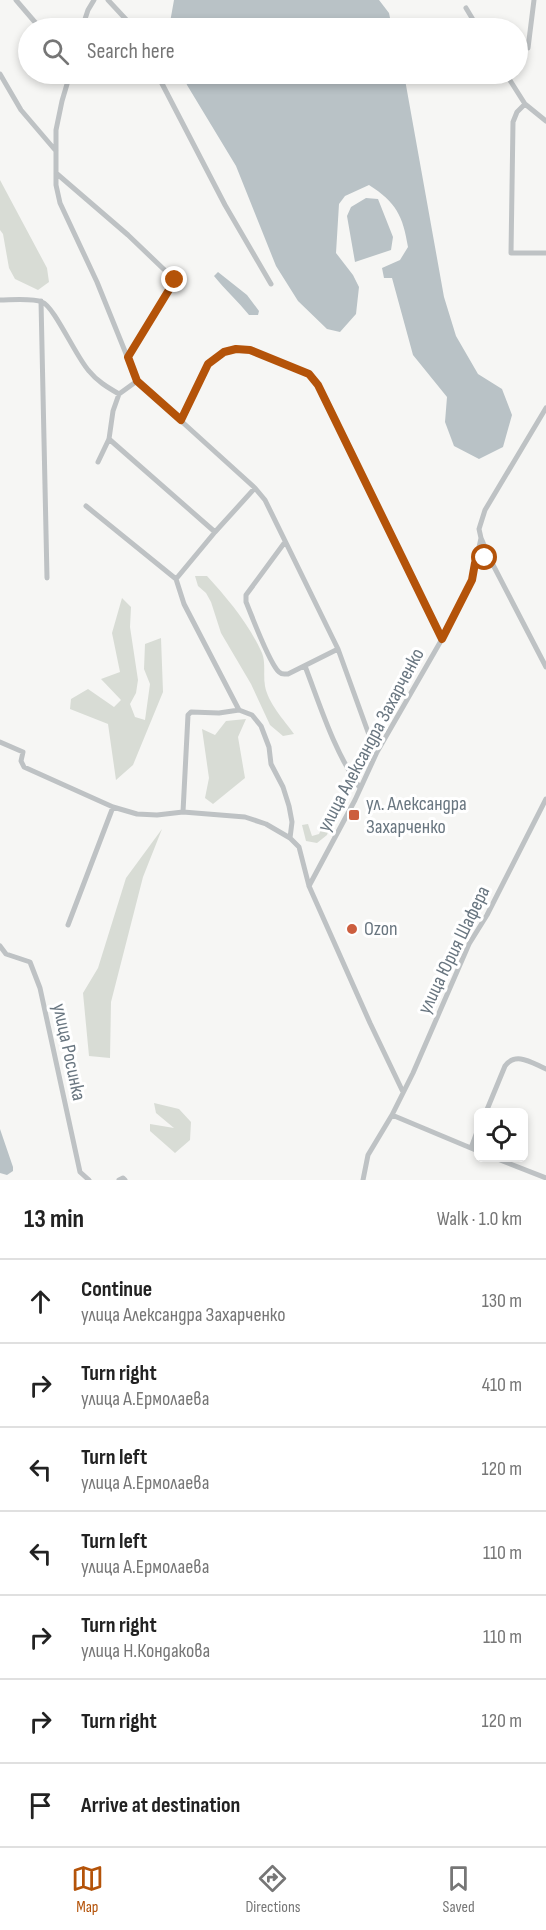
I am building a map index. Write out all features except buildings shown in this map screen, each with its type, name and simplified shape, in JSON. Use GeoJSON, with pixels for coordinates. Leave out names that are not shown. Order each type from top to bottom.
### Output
{"type":"FeatureCollection","features":[{"type":"Feature","properties":{"kind":"street"},"geometry":{"type":"LineString","coordinates":[[16,0],[31,18]]}},
{"type":"Feature","properties":{"kind":"street"},"geometry":{"type":"LineString","coordinates":[[85,18],[94,0]]}},
{"type":"Feature","properties":{"kind":"street"},"geometry":{"type":"LineString","coordinates":[[108,0],[125,18]]}},
{"type":"Feature","properties":{"kind":"street"},"geometry":{"type":"LineString","coordinates":[[528,48],[534,0]]}},
{"type":"Feature","properties":{"kind":"street"},"geometry":{"type":"LineString","coordinates":[[466,8],[472,18]]}},
{"type":"Feature","properties":{"kind":"street"},"geometry":{"type":"LineString","coordinates":[[0,74],[21,110],[56,151]]}},
{"type":"Feature","properties":{"kind":"street"},"geometry":{"type":"LineString","coordinates":[[67,84],[56,129],[56,185],[60,203],[97,282],[137,381],[255,488],[265,500],[338,649],[377,752]]}},
{"type":"Feature","properties":{"kind":"street"},"geometry":{"type":"LineString","coordinates":[[162,84],[225,205],[271,284]]}},
{"type":"Feature","properties":{"kind":"street"},"geometry":{"type":"LineString","coordinates":[[512,84],[525,104],[546,121]]}},
{"type":"Feature","properties":{"kind":"street"},"geometry":{"type":"LineString","coordinates":[[525,104],[517,112],[513,122],[511,253],[546,253]]}},
{"type":"Feature","properties":{"kind":"street"},"geometry":{"type":"LineString","coordinates":[[56,173],[175,280],[128,357]]}},
{"type":"Feature","properties":{"kind":"street"},"geometry":{"type":"LineString","coordinates":[[0,300],[41,301],[49,306],[88,371],[103,385],[119,394]]}},
{"type":"Feature","properties":{"kind":"street"},"geometry":{"type":"LineString","coordinates":[[41,301],[47,578]]}},
{"type":"Feature","properties":{"kind":"street"},"geometry":{"type":"LineString","coordinates":[[181,420],[208,364],[224,352],[236,349],[250,350],[309,374],[318,385],[442,639]]}},
{"type":"Feature","properties":{"kind":"street"},"geometry":{"type":"LineString","coordinates":[[98,462],[109,439],[113,411],[119,394],[137,381]]}},
{"type":"Feature","properties":{"kind":"street","name":"улица Александра Захарченко"},"geometry":{"type":"LineString","coordinates":[[309,886],[377,752],[442,639],[472,580],[481,538],[479,529],[485,510],[546,408]]}},
{"type":"Feature","properties":{"kind":"street"},"geometry":{"type":"LineString","coordinates":[[109,439],[214,532]]}},
{"type":"Feature","properties":{"kind":"street"},"geometry":{"type":"LineString","coordinates":[[176,579],[214,532],[255,488]]}},
{"type":"Feature","properties":{"kind":"street"},"geometry":{"type":"LineString","coordinates":[[86,506],[176,579],[184,604],[239,710]]}},
{"type":"Feature","properties":{"kind":"street"},"geometry":{"type":"LineString","coordinates":[[481,538],[546,667]]}},
{"type":"Feature","properties":{"kind":"street"},"geometry":{"type":"LineString","coordinates":[[285,542],[246,595],[246,602],[264,645],[278,671],[282,674],[288,674],[338,649]]}},
{"type":"Feature","properties":{"kind":"street"},"geometry":{"type":"LineString","coordinates":[[475,563],[485,558],[490,559]]}},
{"type":"Feature","properties":{"kind":"street"},"geometry":{"type":"LineString","coordinates":[[305,666],[334,742],[360,788]]}},
{"type":"Feature","properties":{"kind":"street"},"geometry":{"type":"LineString","coordinates":[[183,812],[188,715],[196,711],[219,713],[239,710],[252,715],[261,726],[270,747],[271,764],[283,787],[289,806],[292,822],[290,838]]}},
{"type":"Feature","properties":{"kind":"street"},"geometry":{"type":"LineString","coordinates":[[0,742],[23,752],[21,761],[24,767],[113,807],[137,814],[157,815],[183,812],[244,817],[266,824],[290,838],[299,847],[309,886],[403,1092]]}},
{"type":"Feature","properties":{"kind":"street","name":"улица Юрия Шафера"},"geometry":{"type":"LineString","coordinates":[[363,1180],[368,1155],[413,1074],[469,944],[487,915],[546,799]]}},
{"type":"Feature","properties":{"kind":"street"},"geometry":{"type":"LineString","coordinates":[[68,926],[113,807]]}},
{"type":"Feature","properties":{"kind":"street","name":"улица Росинка"},"geometry":{"type":"LineString","coordinates":[[0,946],[6,954],[30,962],[34,972],[40,988],[80,1172],[88,1180]]}},
{"type":"Feature","properties":{"kind":"street"},"geometry":{"type":"LineString","coordinates":[[488,1108],[509,1061],[515,1058],[521,1059],[546,1069]]}},
{"type":"Feature","properties":{"kind":"street"},"geometry":{"type":"LineString","coordinates":[[392,1115],[474,1149]]}},
{"type":"Feature","properties":{"kind":"street"},"geometry":{"type":"LineString","coordinates":[[471,1148],[474,1140]]}},
{"type":"Feature","properties":{"kind":"street"},"geometry":{"type":"LineString","coordinates":[[505,1162],[546,1178]]}},
{"type":"Feature","properties":{"kind":"street"},"geometry":{"type":"LineString","coordinates":[[119,1180],[123,1178],[125,1180]]}},
{"type":"Feature","properties":{"kind":"shaded area"},"geometry":{"type":"Polygon","coordinates":[[[174,0],[379,0],[390,18],[171,18],[174,0]]]}},
{"type":"Feature","properties":{"kind":"shaded area"},"geometry":{"type":"Polygon","coordinates":[[[406,84],[444,297],[456,336],[478,374],[502,389],[512,415],[503,447],[479,459],[454,446],[445,422],[447,397],[413,355],[392,278],[384,278],[382,268],[400,260],[408,247],[401,218],[392,204],[369,185],[345,196],[339,204],[336,253],[359,287],[356,314],[340,332],[327,329],[298,301],[276,266],[236,166],[187,85],[406,84]]]}},
{"type":"Feature","properties":{"kind":"shaded area"},"geometry":{"type":"Polygon","coordinates":[[[0,180],[47,268],[49,282],[38,290],[15,279],[9,268],[3,234],[0,230],[0,180]]]}},
{"type":"Feature","properties":{"kind":"shaded area"},"geometry":{"type":"Polygon","coordinates":[[[366,198],[378,199],[393,237],[391,250],[355,262],[347,216],[351,207],[366,198]]]}},
{"type":"Feature","properties":{"kind":"shaded area"},"geometry":{"type":"Polygon","coordinates":[[[218,272],[247,295],[259,311],[258,315],[249,315],[214,276],[218,272]]]}},
{"type":"Feature","properties":{"kind":"shaded area"},"geometry":{"type":"Polygon","coordinates":[[[195,576],[207,576],[251,632],[262,653],[264,682],[269,699],[294,734],[283,736],[270,725],[251,684],[221,633],[211,602],[198,586],[195,576]]]}},
{"type":"Feature","properties":{"kind":"shaded area"},"geometry":{"type":"Polygon","coordinates":[[[122,598],[131,607],[130,627],[138,680],[136,693],[130,704],[135,717],[145,720],[150,684],[144,669],[145,644],[161,638],[163,692],[133,765],[116,780],[108,724],[70,709],[71,699],[88,689],[114,707],[121,700],[101,679],[120,672],[112,633],[122,598]]]}},
{"type":"Feature","properties":{"kind":"shaded area"},"geometry":{"type":"Polygon","coordinates":[[[246,719],[238,737],[245,778],[213,804],[205,798],[209,778],[202,729],[215,735],[226,721],[246,719]]]}},
{"type":"Feature","properties":{"kind":"shaded area"},"geometry":{"type":"Polygon","coordinates":[[[324,823],[330,825],[327,835],[317,843],[306,841],[302,825],[308,824],[312,836],[319,834],[324,823]]]}},
{"type":"Feature","properties":{"kind":"shaded area"},"geometry":{"type":"Polygon","coordinates":[[[162,829],[143,877],[111,1002],[110,1058],[89,1056],[83,993],[98,968],[126,878],[162,829]]]}},
{"type":"Feature","properties":{"kind":"shaded area"},"geometry":{"type":"Polygon","coordinates":[[[154,1103],[179,1109],[191,1122],[190,1140],[175,1153],[150,1131],[150,1124],[174,1128],[156,1113],[154,1103]]]}},
{"type":"Feature","properties":{"kind":"shaded area"},"geometry":{"type":"Polygon","coordinates":[[[0,1129],[13,1167],[13,1171],[7,1175],[0,1173],[0,1129]]]}},
{"type":"Feature","properties":{"kind":"place","name":"ул. Александра Захарченко"},"geometry":{"type":"Point","coordinates":[354,815]}},
{"type":"Feature","properties":{"kind":"place","name":"Ozon"},"geometry":{"type":"Point","coordinates":[352,929]}},
{"type":"Feature","properties":{"kind":"route"},"geometry":{"type":"LineString","coordinates":[[175,280],[128,357],[137,381],[181,420],[208,364],[224,352],[236,349],[250,350],[309,374],[318,385],[442,639],[472,580],[475,563],[485,558]]}}]}
